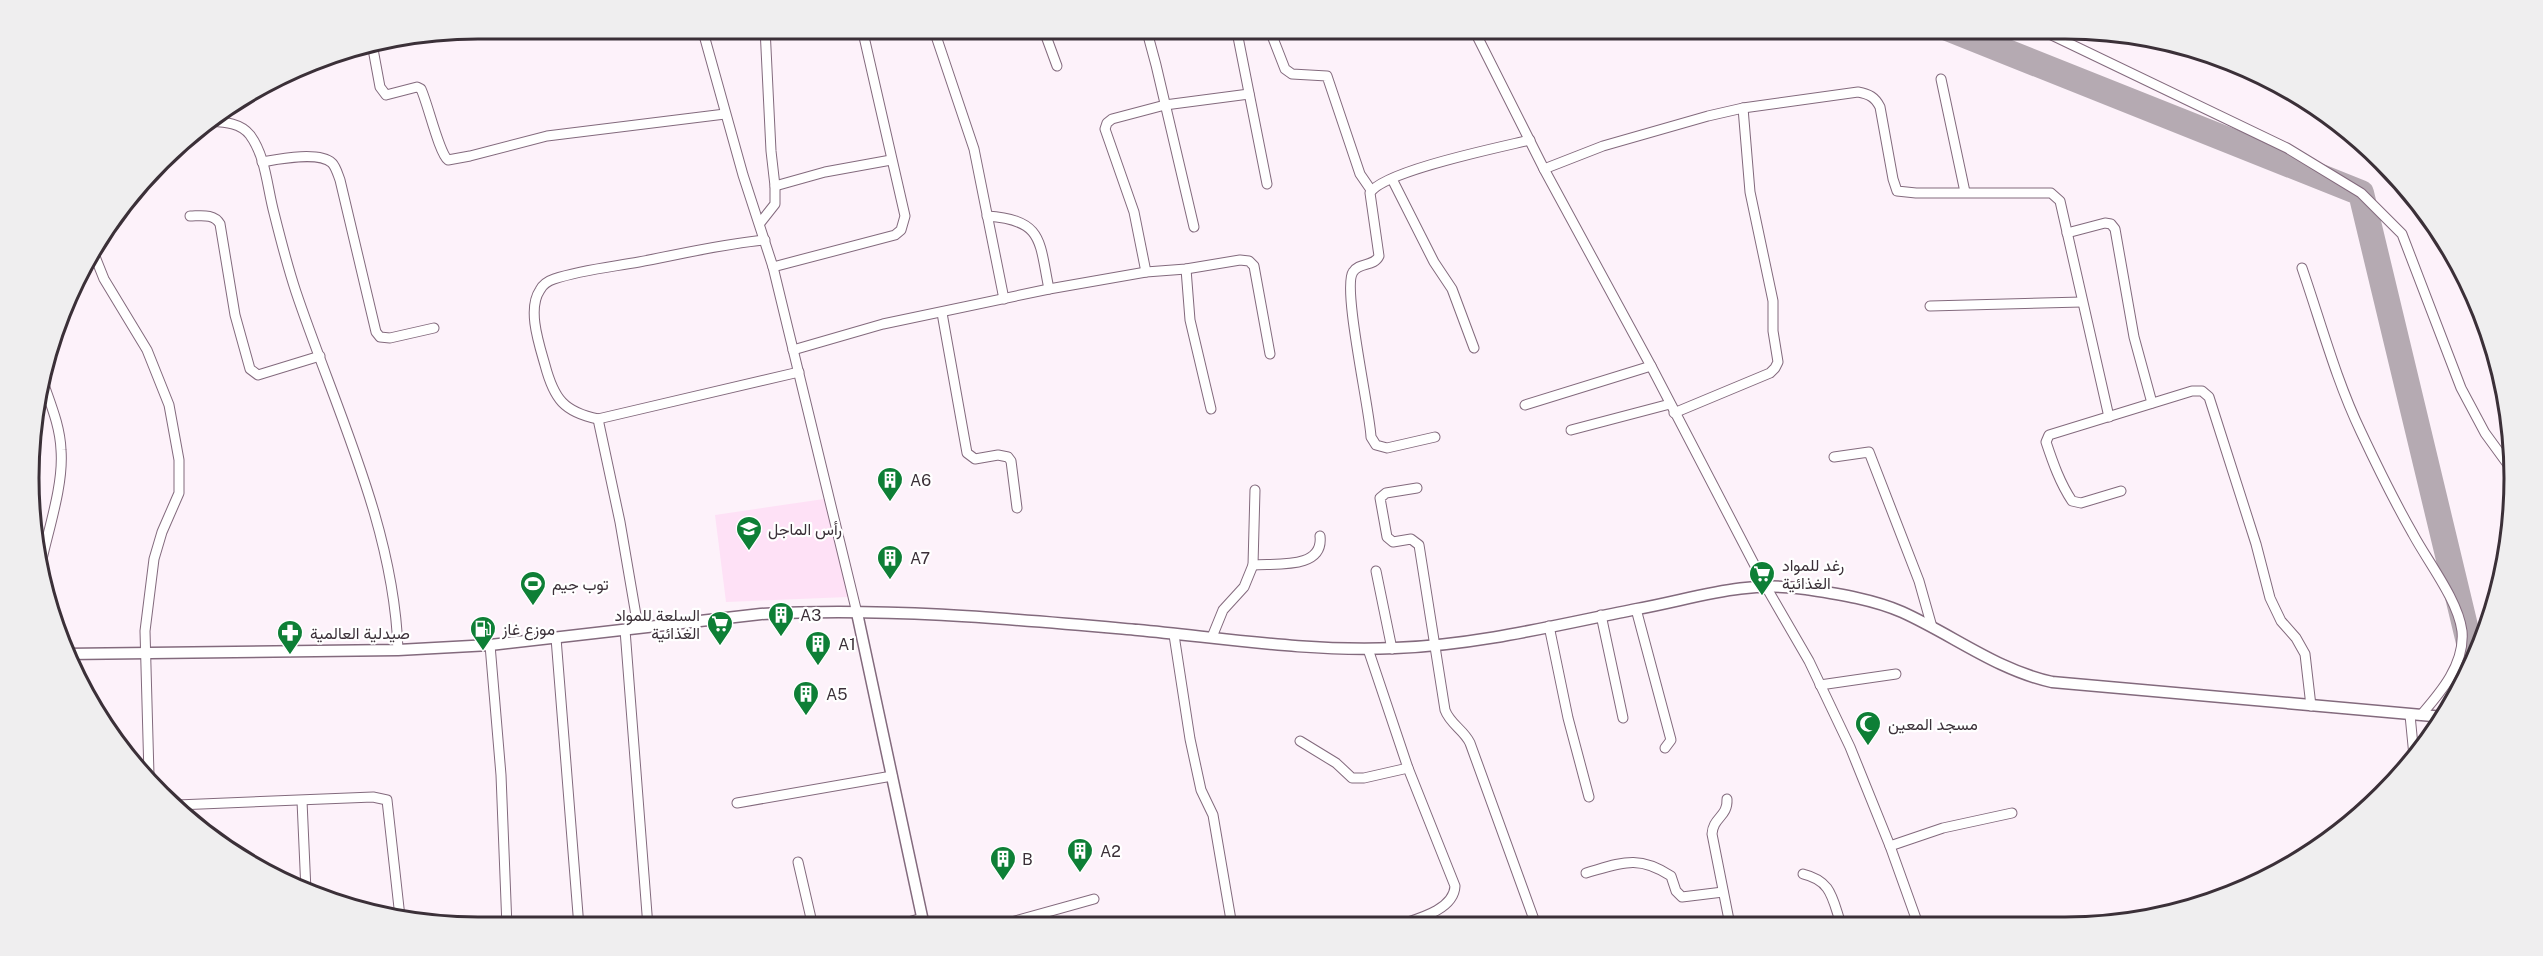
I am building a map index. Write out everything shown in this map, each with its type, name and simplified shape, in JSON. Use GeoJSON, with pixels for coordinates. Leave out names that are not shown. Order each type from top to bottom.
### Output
{"type":"FeatureCollection","features":[{"type":"Feature","properties":{"kind":"street"},"geometry":{"type":"LineString","coordinates":[[705,39],[743,175],[773,267],[794,350],[857,613],[922,917]]}},
{"type":"Feature","properties":{"kind":"street"},"geometry":{"type":"LineString","coordinates":[[760,223],[775,204],[766,39]]}},
{"type":"Feature","properties":{"kind":"street"},"geometry":{"type":"LineString","coordinates":[[773,267],[884,238],[901,231],[905,216],[864,39]]}},
{"type":"Feature","properties":{"kind":"street"},"geometry":{"type":"LineString","coordinates":[[937,39],[974,149],[1004,299]]}},
{"type":"Feature","properties":{"kind":"street"},"geometry":{"type":"LineString","coordinates":[[1047,39],[1057,66]]}},
{"type":"Feature","properties":{"kind":"street"},"geometry":{"type":"LineString","coordinates":[[1149,39],[1194,227]]}},
{"type":"Feature","properties":{"kind":"street"},"geometry":{"type":"LineString","coordinates":[[1238,39],[1267,184]]}},
{"type":"Feature","properties":{"kind":"street"},"geometry":{"type":"LineString","coordinates":[[1273,39],[1285,69],[1292,74],[1327,76],[1360,174],[1371,190],[1370,197],[1379,256],[1373,263],[1356,269],[1351,276],[1355,328],[1371,437],[1376,445],[1387,447],[1435,437]]}},
{"type":"Feature","properties":{"kind":"street"},"geometry":{"type":"LineString","coordinates":[[1479,39],[1544,169],[1766,585],[1790,624],[1850,747],[1915,917]]}},
{"type":"Feature","properties":{"kind":"street"},"geometry":{"type":"LineString","coordinates":[[2060,39],[2287,148],[2361,193],[2402,234],[2461,388],[2485,433],[2503,458]]}},
{"type":"Feature","properties":{"kind":"street"},"geometry":{"type":"LineString","coordinates":[[373,52],[380,87],[386,95],[409,89],[421,89],[437,132],[441,152],[448,160],[547,136],[725,114]]}},
{"type":"Feature","properties":{"kind":"street"},"geometry":{"type":"LineString","coordinates":[[1941,79],[1965,192]]}},
{"type":"Feature","properties":{"kind":"street"},"geometry":{"type":"LineString","coordinates":[[1544,169],[1603,146],[1743,108],[1858,92],[1867,94],[1877,100],[1880,107],[1897,191],[2051,193],[2060,201],[2109,417]]}},
{"type":"Feature","properties":{"kind":"street"},"geometry":{"type":"LineString","coordinates":[[1146,272],[1134,212],[1105,129],[1107,123],[1112,119],[1165,105],[1249,94]]}},
{"type":"Feature","properties":{"kind":"street"},"geometry":{"type":"LineString","coordinates":[[1571,430],[1672,409],[1770,373],[1778,362],[1773,332],[1773,301],[1750,192],[1743,108]]}},
{"type":"Feature","properties":{"kind":"street"},"geometry":{"type":"LineString","coordinates":[[222,122],[245,130],[259,151],[296,290],[354,450],[385,553],[397,617],[399,650]]}},
{"type":"Feature","properties":{"kind":"street"},"geometry":{"type":"LineString","coordinates":[[1371,190],[1392,178],[1419,168],[1530,140]]}},
{"type":"Feature","properties":{"kind":"street"},"geometry":{"type":"LineString","coordinates":[[262,162],[310,157],[324,159],[334,164],[340,180],[375,332],[380,338],[390,338],[434,328]]}},
{"type":"Feature","properties":{"kind":"street"},"geometry":{"type":"LineString","coordinates":[[775,186],[825,172],[891,159]]}},
{"type":"Feature","properties":{"kind":"street"},"geometry":{"type":"LineString","coordinates":[[1392,178],[1434,262],[1452,289],[1474,348]]}},
{"type":"Feature","properties":{"kind":"street"},"geometry":{"type":"LineString","coordinates":[[190,216],[211,216],[220,224],[235,315],[250,369],[258,375],[320,356]]}},
{"type":"Feature","properties":{"kind":"street"},"geometry":{"type":"LineString","coordinates":[[987,216],[1023,222],[1037,234],[1049,289]]}},
{"type":"Feature","properties":{"kind":"street"},"geometry":{"type":"LineString","coordinates":[[2067,233],[2105,223],[2111,224],[2115,229],[2133,328],[2152,403]]}},
{"type":"Feature","properties":{"kind":"street"},"geometry":{"type":"LineString","coordinates":[[765,240],[700,249],[557,278],[541,288],[536,298],[535,316],[546,371],[562,404],[569,411],[598,419],[799,372]]}},
{"type":"Feature","properties":{"kind":"street"},"geometry":{"type":"LineString","coordinates":[[794,350],[883,324],[1049,289],[1146,272],[1186,269],[1240,260],[1249,261],[1254,267],[1269,354]]}},
{"type":"Feature","properties":{"kind":"street"},"geometry":{"type":"LineString","coordinates":[[97,261],[104,279],[133,323],[151,359],[169,405],[179,460],[179,493],[162,532],[154,559],[144,654],[148,767]]}},
{"type":"Feature","properties":{"kind":"street"},"geometry":{"type":"LineString","coordinates":[[2302,268],[2350,409],[2407,523],[2452,602],[2459,620],[2462,633],[2458,658],[2442,690],[2416,715],[2415,743]]}},
{"type":"Feature","properties":{"kind":"street"},"geometry":{"type":"LineString","coordinates":[[1186,269],[1190,320],[1211,409]]}},
{"type":"Feature","properties":{"kind":"street"},"geometry":{"type":"LineString","coordinates":[[1930,306],[2082,302]]}},
{"type":"Feature","properties":{"kind":"street"},"geometry":{"type":"LineString","coordinates":[[942,313],[967,453],[975,459],[998,455],[1008,457],[1011,461],[1017,508]]}},
{"type":"Feature","properties":{"kind":"street"},"geometry":{"type":"LineString","coordinates":[[1526,405],[1651,366]]}},
{"type":"Feature","properties":{"kind":"street"},"geometry":{"type":"LineString","coordinates":[[2121,491],[2081,503],[2072,501],[2057,473],[2046,442],[2049,435],[2192,391],[2202,391],[2209,397],[2256,544],[2270,598],[2281,621],[2296,638],[2305,654],[2311,706]]}},
{"type":"Feature","properties":{"kind":"street"},"geometry":{"type":"LineString","coordinates":[[45,550],[62,453],[56,419],[47,393]]}},
{"type":"Feature","properties":{"kind":"street"},"geometry":{"type":"LineString","coordinates":[[598,419],[622,532],[638,627]]}},
{"type":"Feature","properties":{"kind":"street"},"geometry":{"type":"LineString","coordinates":[[1833,457],[1869,453],[1919,581],[1932,627]]}},
{"type":"Feature","properties":{"kind":"street"},"geometry":{"type":"LineString","coordinates":[[1418,488],[1386,493],[1380,498],[1389,540],[1412,539],[1419,545],[1447,716],[1465,733],[1470,743],[1533,917]]}},
{"type":"Feature","properties":{"kind":"street"},"geometry":{"type":"LineString","coordinates":[[1212,638],[1223,610],[1244,587],[1253,565],[1255,490]]}},
{"type":"Feature","properties":{"kind":"street"},"geometry":{"type":"LineString","coordinates":[[1253,565],[1306,561],[1317,551],[1320,536]]}},
{"type":"Feature","properties":{"kind":"street"},"geometry":{"type":"LineString","coordinates":[[1376,571],[1392,649]]}},
{"type":"Feature","properties":{"kind":"street"},"geometry":{"type":"LineString","coordinates":[[76,654],[399,650],[490,645],[761,614],[857,613],[963,616],[1212,638],[1392,649],[1434,646],[1549,626],[1722,591],[1766,585],[1804,589],[1878,604],[1932,627],[1998,663],[2032,678],[2052,682],[2434,716]]}},
{"type":"Feature","properties":{"kind":"street"},"geometry":{"type":"LineString","coordinates":[[1636,609],[1671,740],[1665,748]]}},
{"type":"Feature","properties":{"kind":"street"},"geometry":{"type":"LineString","coordinates":[[1601,615],[1623,718]]}},
{"type":"Feature","properties":{"kind":"street"},"geometry":{"type":"LineString","coordinates":[[1549,626],[1568,718],[1589,797]]}},
{"type":"Feature","properties":{"kind":"street"},"geometry":{"type":"LineString","coordinates":[[625,630],[647,917]]}},
{"type":"Feature","properties":{"kind":"street"},"geometry":{"type":"LineString","coordinates":[[1174,635],[1190,739],[1201,790],[1213,815],[1230,917]]}},
{"type":"Feature","properties":{"kind":"street"},"geometry":{"type":"LineString","coordinates":[[556,638],[578,917]]}},
{"type":"Feature","properties":{"kind":"street"},"geometry":{"type":"LineString","coordinates":[[490,645],[501,775],[507,917]]}},
{"type":"Feature","properties":{"kind":"street"},"geometry":{"type":"LineString","coordinates":[[1368,649],[1408,768],[1455,886],[1451,899],[1419,917]]}},
{"type":"Feature","properties":{"kind":"street"},"geometry":{"type":"LineString","coordinates":[[1820,685],[1896,674]]}},
{"type":"Feature","properties":{"kind":"street"},"geometry":{"type":"LineString","coordinates":[[1300,741],[1336,764],[1352,778],[1364,778],[1408,768]]}},
{"type":"Feature","properties":{"kind":"street"},"geometry":{"type":"LineString","coordinates":[[737,803],[892,777]]}},
{"type":"Feature","properties":{"kind":"street"},"geometry":{"type":"LineString","coordinates":[[186,805],[373,797],[387,800],[399,910]]}},
{"type":"Feature","properties":{"kind":"street"},"geometry":{"type":"LineString","coordinates":[[1727,799],[1725,811],[1712,827],[1728,917]]}},
{"type":"Feature","properties":{"kind":"street"},"geometry":{"type":"LineString","coordinates":[[302,801],[306,882]]}},
{"type":"Feature","properties":{"kind":"street"},"geometry":{"type":"LineString","coordinates":[[1890,846],[1943,828],[2012,813]]}},
{"type":"Feature","properties":{"kind":"street"},"geometry":{"type":"LineString","coordinates":[[1586,873],[1638,861],[1671,876],[1676,891],[1682,897],[1723,892]]}},
{"type":"Feature","properties":{"kind":"street"},"geometry":{"type":"LineString","coordinates":[[798,862],[811,917]]}},
{"type":"Feature","properties":{"kind":"street"},"geometry":{"type":"LineString","coordinates":[[1803,873],[1826,884],[1838,917]]}},
{"type":"Feature","properties":{"kind":"street"},"geometry":{"type":"LineString","coordinates":[[1029,917],[1094,899]]}},
{"type":"Feature","properties":{"kind":"shaded area"},"geometry":{"type":"Polygon","coordinates":[[[824,499],[848,597],[726,602],[715,515],[824,499]]]}},
{"type":"Feature","properties":{"kind":"taxiway"},"geometry":{"type":"LineString","coordinates":[[1975,39],[2361,193],[2470,648]]}},
{"type":"Feature","properties":{"kind":"place","name":"A6"},"geometry":{"type":"Point","coordinates":[890,503]}},
{"type":"Feature","properties":{"kind":"place","name":"رأس الماجل"},"geometry":{"type":"Point","coordinates":[749,552]}},
{"type":"Feature","properties":{"kind":"place","name":"A7"},"geometry":{"type":"Point","coordinates":[890,581]}},
{"type":"Feature","properties":{"kind":"place","name":"رغد للمواد الغذائية"},"geometry":{"type":"Point","coordinates":[1762,597]}},
{"type":"Feature","properties":{"kind":"place","name":"توب جيم"},"geometry":{"type":"Point","coordinates":[533,607]}},
{"type":"Feature","properties":{"kind":"place","name":"A3"},"geometry":{"type":"Point","coordinates":[781,638]}},
{"type":"Feature","properties":{"kind":"place","name":"السلعة للمواد الغذائية"},"geometry":{"type":"Point","coordinates":[720,647]}},
{"type":"Feature","properties":{"kind":"place","name":"موزع غاز"},"geometry":{"type":"Point","coordinates":[483,652]}},
{"type":"Feature","properties":{"kind":"place","name":"صيدلية العالمية"},"geometry":{"type":"Point","coordinates":[290,656]}},
{"type":"Feature","properties":{"kind":"place","name":"A1"},"geometry":{"type":"Point","coordinates":[818,667]}},
{"type":"Feature","properties":{"kind":"place","name":"A5"},"geometry":{"type":"Point","coordinates":[806,717]}},
{"type":"Feature","properties":{"kind":"place","name":"مسجد المعين"},"geometry":{"type":"Point","coordinates":[1868,747]}},
{"type":"Feature","properties":{"kind":"place","name":"A2"},"geometry":{"type":"Point","coordinates":[1080,874]}},
{"type":"Feature","properties":{"kind":"place","name":"B"},"geometry":{"type":"Point","coordinates":[1003,882]}}]}
